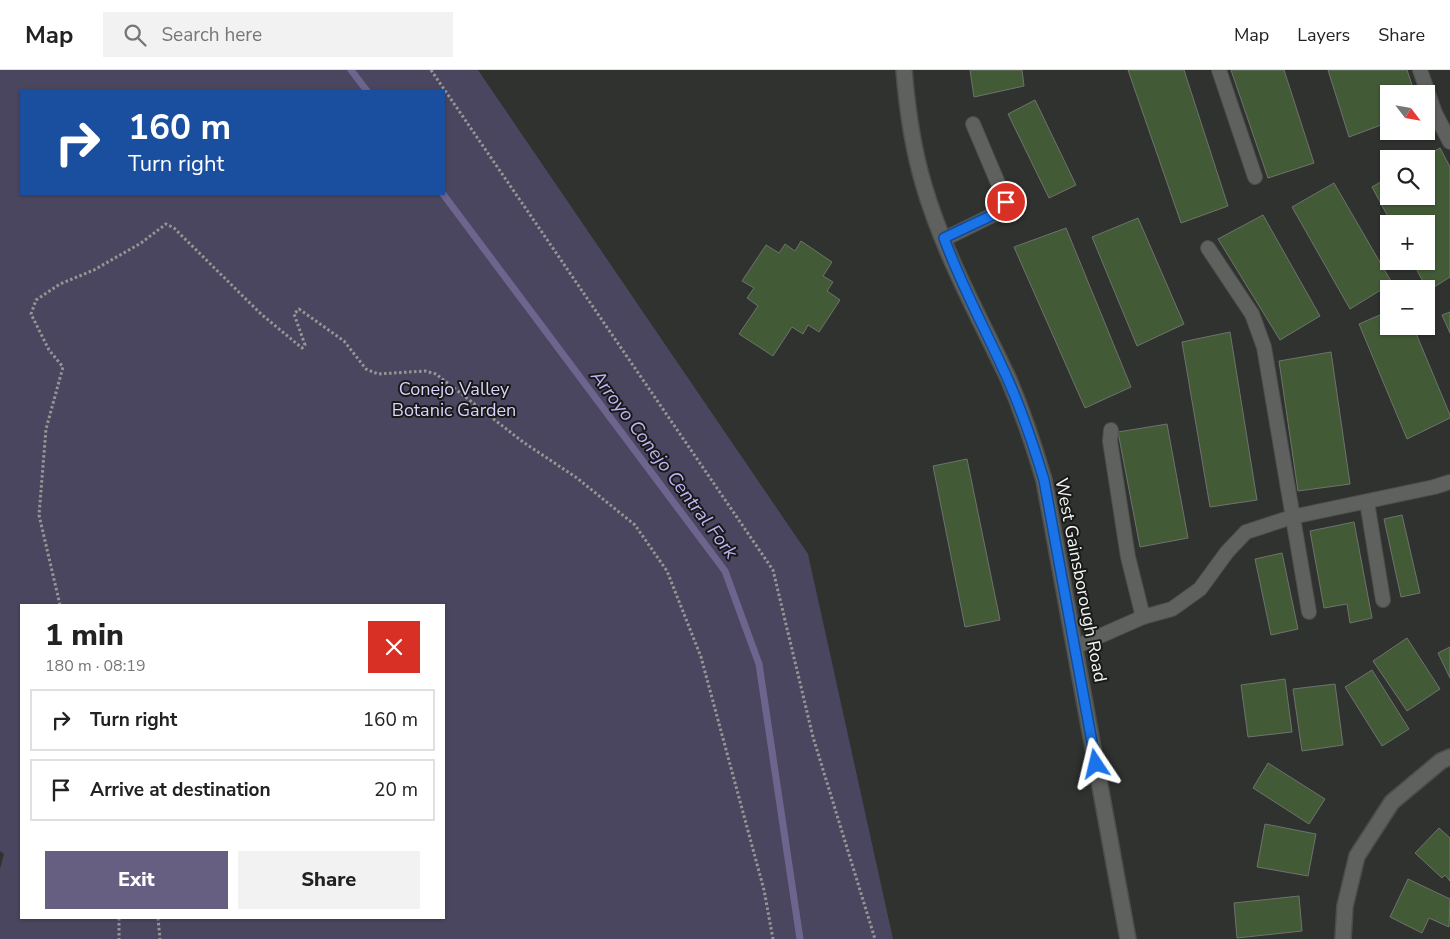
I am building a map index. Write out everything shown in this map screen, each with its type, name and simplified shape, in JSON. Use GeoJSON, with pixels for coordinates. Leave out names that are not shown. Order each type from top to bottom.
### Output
{"type":"FeatureCollection","features":[{"type":"Feature","properties":{"kind":"street","name":"West Gainsborough Road"},"geometry":{"type":"LineString","coordinates":[[904,70],[906,102],[924,186],[955,270],[1009,381],[1030,432],[1044,480],[1128,939]]}},
{"type":"Feature","properties":{"kind":"street"},"geometry":{"type":"LineString","coordinates":[[1344,939],[1345,906],[1357,856],[1392,802],[1441,761],[1450,757]]}},
{"type":"Feature","properties":{"kind":"lane"},"geometry":{"type":"LineString","coordinates":[[1219,70],[1255,177]]}},
{"type":"Feature","properties":{"kind":"lane"},"geometry":{"type":"LineString","coordinates":[[1420,70],[1435,112],[1450,142]]}},
{"type":"Feature","properties":{"kind":"lane"},"geometry":{"type":"LineString","coordinates":[[944,238],[999,212],[1006,202],[973,124]]}},
{"type":"Feature","properties":{"kind":"lane"},"geometry":{"type":"LineString","coordinates":[[1208,248],[1252,314],[1264,347],[1309,612]]}},
{"type":"Feature","properties":{"kind":"lane"},"geometry":{"type":"LineString","coordinates":[[1111,430],[1110,441],[1128,557],[1143,617]]}},
{"type":"Feature","properties":{"kind":"lane"},"geometry":{"type":"LineString","coordinates":[[1075,646],[1143,617],[1172,609],[1200,589],[1227,552],[1246,532],[1292,517],[1449,484]]}},
{"type":"Feature","properties":{"kind":"lane"},"geometry":{"type":"LineString","coordinates":[[1367,502],[1383,600]]}},
{"type":"Feature","properties":{"kind":"path"},"geometry":{"type":"LineString","coordinates":[[431,70],[445,90]]}},
{"type":"Feature","properties":{"kind":"path"},"geometry":{"type":"LineString","coordinates":[[445,90],[773,570],[813,737],[875,939]]}},
{"type":"Feature","properties":{"kind":"path"},"geometry":{"type":"LineString","coordinates":[[60,604],[39,515],[46,429],[63,367],[50,350],[31,314],[36,300],[60,284],[94,270],[141,243],[166,224],[174,228],[261,314],[302,348],[305,345],[294,314],[299,309],[344,341],[366,369],[378,374],[425,371],[436,374],[523,442],[577,478],[635,525],[667,571],[700,657],[764,890],[773,939]]}},
{"type":"Feature","properties":{"kind":"path"},"geometry":{"type":"LineString","coordinates":[[119,919],[119,939]]}},
{"type":"Feature","properties":{"kind":"path"},"geometry":{"type":"LineString","coordinates":[[158,919],[160,939]]}},
{"type":"Feature","properties":{"kind":"green space","name":"Conejo Valley Botanic Garden"},"geometry":{"type":"Polygon","coordinates":[[[0,70],[478,70],[808,554],[893,939],[0,939],[0,869],[4,854],[0,851],[0,70]]]}},
{"type":"Feature","properties":{"kind":"building"},"geometry":{"type":"Polygon","coordinates":[[[970,70],[1022,70],[1024,86],[974,97],[970,70]]]}},
{"type":"Feature","properties":{"kind":"building"},"geometry":{"type":"Polygon","coordinates":[[[1128,70],[1184,70],[1228,206],[1181,223],[1128,70]]]}},
{"type":"Feature","properties":{"kind":"building"},"geometry":{"type":"Polygon","coordinates":[[[1231,70],[1284,70],[1314,163],[1268,178],[1231,70]]]}},
{"type":"Feature","properties":{"kind":"building"},"geometry":{"type":"Polygon","coordinates":[[[1328,70],[1407,70],[1412,85],[1380,85],[1380,125],[1349,137],[1328,70]]]}},
{"type":"Feature","properties":{"kind":"building"},"geometry":{"type":"Polygon","coordinates":[[[1035,100],[1076,185],[1049,198],[1008,114],[1035,100]]]}},
{"type":"Feature","properties":{"kind":"building"},"geometry":{"type":"Polygon","coordinates":[[[1440,148],[1450,167],[1450,277],[1435,287],[1435,280],[1422,280],[1417,270],[1435,270],[1435,215],[1387,215],[1382,205],[1435,205],[1435,151],[1440,148]]]}},
{"type":"Feature","properties":{"kind":"building"},"geometry":{"type":"Polygon","coordinates":[[[1380,182],[1380,202],[1372,187],[1380,182]]]}},
{"type":"Feature","properties":{"kind":"building"},"geometry":{"type":"Polygon","coordinates":[[[1334,183],[1380,262],[1380,270],[1384,270],[1390,280],[1380,280],[1380,290],[1350,309],[1292,207],[1334,183]]]}},
{"type":"Feature","properties":{"kind":"building"},"geometry":{"type":"Polygon","coordinates":[[[1263,215],[1320,316],[1280,340],[1218,239],[1263,215]]]}},
{"type":"Feature","properties":{"kind":"building"},"geometry":{"type":"Polygon","coordinates":[[[1138,218],[1184,324],[1137,346],[1092,237],[1138,218]]]}},
{"type":"Feature","properties":{"kind":"building"},"geometry":{"type":"Polygon","coordinates":[[[1066,228],[1131,387],[1085,408],[1014,247],[1066,228]]]}},
{"type":"Feature","properties":{"kind":"building"},"geometry":{"type":"Polygon","coordinates":[[[801,241],[832,262],[823,276],[833,282],[827,291],[840,300],[819,332],[808,325],[803,334],[792,327],[773,356],[739,334],[758,306],[747,298],[754,288],[742,281],[766,245],[779,253],[785,244],[795,251],[801,241]]]}},
{"type":"Feature","properties":{"kind":"building"},"geometry":{"type":"Polygon","coordinates":[[[1450,312],[1450,333],[1442,315],[1450,312]]]}},
{"type":"Feature","properties":{"kind":"building"},"geometry":{"type":"Polygon","coordinates":[[[1380,315],[1380,335],[1417,335],[1450,418],[1407,439],[1359,324],[1380,315]]]}},
{"type":"Feature","properties":{"kind":"building"},"geometry":{"type":"Polygon","coordinates":[[[1230,332],[1257,500],[1210,507],[1182,342],[1230,332]]]}},
{"type":"Feature","properties":{"kind":"building"},"geometry":{"type":"Polygon","coordinates":[[[1331,352],[1350,484],[1298,491],[1279,361],[1331,352]]]}},
{"type":"Feature","properties":{"kind":"building"},"geometry":{"type":"Polygon","coordinates":[[[1167,424],[1188,538],[1140,547],[1118,432],[1167,424]]]}},
{"type":"Feature","properties":{"kind":"building"},"geometry":{"type":"Polygon","coordinates":[[[967,459],[1000,620],[965,627],[933,466],[967,459]]]}},
{"type":"Feature","properties":{"kind":"building"},"geometry":{"type":"Polygon","coordinates":[[[1402,515],[1420,593],[1401,597],[1384,519],[1402,515]]]}},
{"type":"Feature","properties":{"kind":"building"},"geometry":{"type":"Polygon","coordinates":[[[1354,522],[1372,618],[1350,623],[1347,604],[1324,608],[1310,531],[1354,522]]]}},
{"type":"Feature","properties":{"kind":"building"},"geometry":{"type":"Polygon","coordinates":[[[1282,553],[1298,629],[1271,635],[1255,559],[1282,553]]]}},
{"type":"Feature","properties":{"kind":"building"},"geometry":{"type":"Polygon","coordinates":[[[1407,638],[1440,689],[1407,711],[1373,661],[1407,638]]]}},
{"type":"Feature","properties":{"kind":"building"},"geometry":{"type":"Polygon","coordinates":[[[1450,647],[1450,678],[1438,653],[1450,647]]]}},
{"type":"Feature","properties":{"kind":"building"},"geometry":{"type":"Polygon","coordinates":[[[1372,670],[1409,729],[1382,746],[1345,687],[1372,670]]]}},
{"type":"Feature","properties":{"kind":"building"},"geometry":{"type":"Polygon","coordinates":[[[1285,679],[1292,732],[1248,737],[1241,685],[1285,679]]]}},
{"type":"Feature","properties":{"kind":"building"},"geometry":{"type":"Polygon","coordinates":[[[1335,684],[1343,745],[1302,751],[1293,689],[1335,684]]]}},
{"type":"Feature","properties":{"kind":"building"},"geometry":{"type":"Polygon","coordinates":[[[1268,763],[1325,799],[1309,824],[1253,788],[1268,763]]]}},
{"type":"Feature","properties":{"kind":"building"},"geometry":{"type":"Polygon","coordinates":[[[1265,824],[1316,834],[1308,876],[1257,867],[1265,824]]]}},
{"type":"Feature","properties":{"kind":"building"},"geometry":{"type":"Polygon","coordinates":[[[1439,828],[1450,838],[1450,881],[1445,875],[1442,878],[1415,853],[1439,828]]]}},
{"type":"Feature","properties":{"kind":"building"},"geometry":{"type":"Polygon","coordinates":[[[1408,879],[1450,899],[1449,927],[1429,918],[1422,933],[1390,917],[1408,879]]]}},
{"type":"Feature","properties":{"kind":"building"},"geometry":{"type":"Polygon","coordinates":[[[1299,896],[1302,931],[1237,938],[1234,903],[1299,896]]]}},
{"type":"Feature","properties":{"kind":"waterway","name":"Arroyo Conejo Central Fork"},"geometry":{"type":"LineString","coordinates":[[351,70],[366,90]]}},
{"type":"Feature","properties":{"kind":"waterway","name":"Arroyo Conejo Central Fork"},"geometry":{"type":"LineString","coordinates":[[444,195],[725,571],[759,664],[800,939]]}},
{"type":"Feature","properties":{"kind":"route"},"geometry":{"type":"LineString","coordinates":[[1006,202],[999,212],[944,238],[955,270],[1009,381],[1030,432],[1044,480],[1096,764]]}}]}
